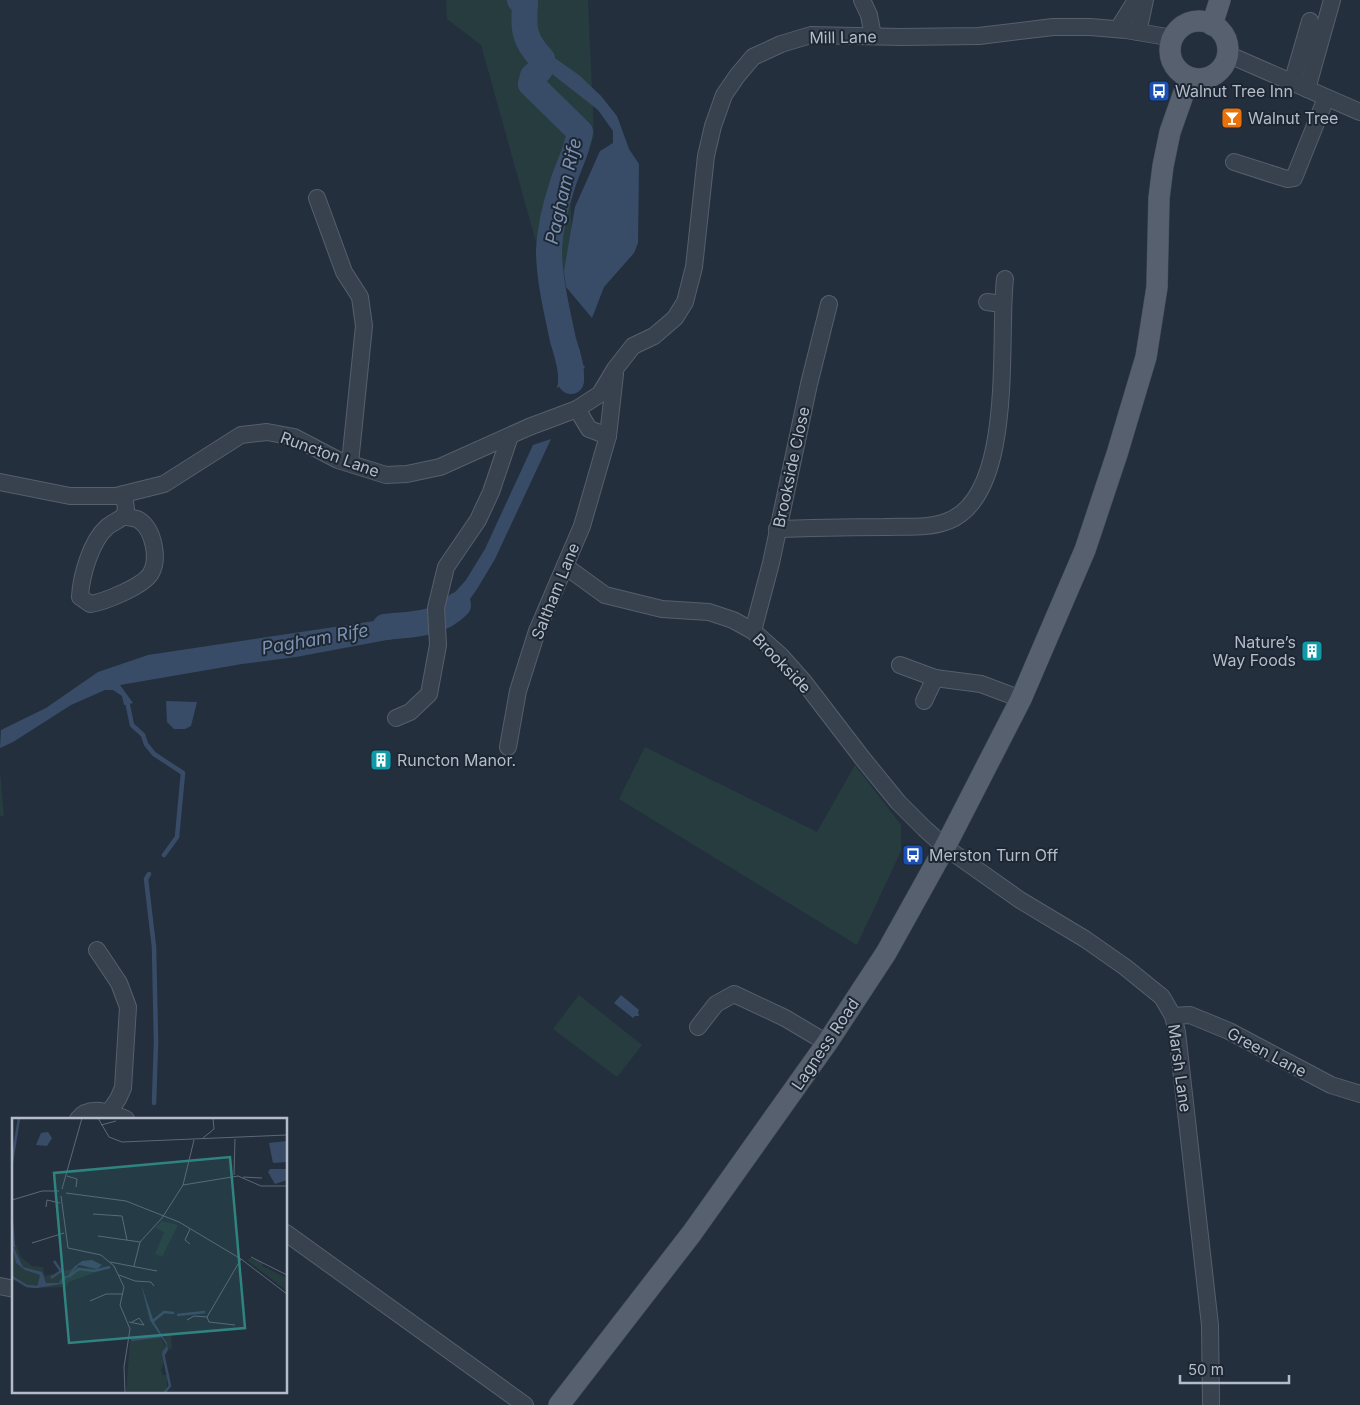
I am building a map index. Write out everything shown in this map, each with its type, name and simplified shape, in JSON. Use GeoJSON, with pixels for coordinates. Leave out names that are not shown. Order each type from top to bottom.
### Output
{"type":"FeatureCollection","features":[{"type":"Feature","properties":{"kind":"main road"},"geometry":{"type":"LineString","coordinates":[[1212,25],[1220,0]]}},
{"type":"Feature","properties":{"kind":"main road"},"geometry":{"type":"LineString","coordinates":[[1194,22],[1212,25],[1220,30],[1225,39],[1227,54],[1222,66],[1208,78],[1189,78],[1180,73],[1170,57],[1172,38],[1178,30],[1194,22]]}},
{"type":"Feature","properties":{"kind":"main road","name":"Lagness Road"},"geometry":{"type":"LineString","coordinates":[[559,1405],[692,1233],[827,1043],[886,953],[945,847],[1021,699],[1085,550],[1117,454],[1146,357],[1157,287],[1159,198],[1162,166],[1170,132],[1189,78]]}},
{"type":"Feature","properties":{"kind":"street"},"geometry":{"type":"LineString","coordinates":[[862,0],[869,15],[873,36]]}},
{"type":"Feature","properties":{"kind":"street"},"geometry":{"type":"LineString","coordinates":[[1118,29],[1136,0]]}},
{"type":"Feature","properties":{"kind":"street"},"geometry":{"type":"LineString","coordinates":[[1138,32],[1145,0]]}},
{"type":"Feature","properties":{"kind":"street"},"geometry":{"type":"LineString","coordinates":[[1299,86],[1332,0]]}},
{"type":"Feature","properties":{"kind":"street"},"geometry":{"type":"LineString","coordinates":[[1299,86],[1310,21]]}},
{"type":"Feature","properties":{"kind":"street","name":"Mill Lane"},"geometry":{"type":"LineString","coordinates":[[600,394],[615,369],[633,346],[654,336],[675,318],[685,302],[694,266],[706,156],[711,134],[724,95],[753,57],[781,44],[810,35],[979,36],[1053,27],[1118,29],[1172,38]]}},
{"type":"Feature","properties":{"kind":"street"},"geometry":{"type":"LineString","coordinates":[[1227,54],[1360,112]]}},
{"type":"Feature","properties":{"kind":"street"},"geometry":{"type":"LineString","coordinates":[[1234,162],[1287,179],[1294,178],[1326,98]]}},
{"type":"Feature","properties":{"kind":"street"},"geometry":{"type":"LineString","coordinates":[[318,198],[344,272],[360,297],[364,326],[350,463]]}},
{"type":"Feature","properties":{"kind":"street"},"geometry":{"type":"LineString","coordinates":[[777,529],[922,526],[948,521],[966,510],[979,493],[992,462],[997,432],[1004,348],[994,303],[1005,280]]}},
{"type":"Feature","properties":{"kind":"street","name":"Brookside Close"},"geometry":{"type":"LineString","coordinates":[[753,631],[768,572],[808,384],[829,304]]}},
{"type":"Feature","properties":{"kind":"street","name":"Saltham Lane"},"geometry":{"type":"LineString","coordinates":[[508,748],[518,691],[537,631],[582,526],[608,436],[615,369]]}},
{"type":"Feature","properties":{"kind":"street","name":"Runcton Lane"},"geometry":{"type":"LineString","coordinates":[[0,482],[70,496],[116,496],[164,484],[241,435],[267,432],[294,438],[338,460],[386,475],[407,474],[440,466],[529,427],[577,409],[600,394]]}},
{"type":"Feature","properties":{"kind":"street"},"geometry":{"type":"LineString","coordinates":[[577,409],[589,429],[608,436]]}},
{"type":"Feature","properties":{"kind":"street"},"geometry":{"type":"LineString","coordinates":[[396,718],[410,712],[430,694],[438,645],[436,608],[446,567],[478,520],[491,492],[510,436]]}},
{"type":"Feature","properties":{"kind":"street"},"geometry":{"type":"LineString","coordinates":[[124,494],[126,509],[124,516],[108,526],[98,537],[81,582],[80,597],[90,604],[99,603],[133,588],[150,575],[154,564],[155,550],[148,530],[139,520],[124,516]]}},
{"type":"Feature","properties":{"kind":"street","name":"Brookside"},"geometry":{"type":"LineString","coordinates":[[565,566],[605,595],[662,609],[709,612],[733,620],[753,631],[781,656],[804,682],[838,728],[898,802],[945,847]]}},
{"type":"Feature","properties":{"kind":"street"},"geometry":{"type":"LineString","coordinates":[[900,665],[936,678],[981,684],[1021,699]]}},
{"type":"Feature","properties":{"kind":"street"},"geometry":{"type":"LineString","coordinates":[[924,701],[936,678]]}},
{"type":"Feature","properties":{"kind":"street","name":"Marsh Lane"},"geometry":{"type":"LineString","coordinates":[[945,847],[1020,900],[1085,939],[1125,967],[1162,997],[1173,1016],[1177,1032],[1210,1325],[1211,1405]]}},
{"type":"Feature","properties":{"kind":"street"},"geometry":{"type":"LineString","coordinates":[[97,950],[119,983],[128,1007],[123,1088],[109,1112]]}},
{"type":"Feature","properties":{"kind":"street"},"geometry":{"type":"LineString","coordinates":[[698,1027],[716,1004],[734,994],[785,1018],[827,1043]]}},
{"type":"Feature","properties":{"kind":"street","name":"Green Lane"},"geometry":{"type":"LineString","coordinates":[[1173,1016],[1190,1015],[1206,1021],[1331,1085],[1360,1094]]}},
{"type":"Feature","properties":{"kind":"street"},"geometry":{"type":"LineString","coordinates":[[80,1118],[90,1111],[109,1112],[124,1118]]}},
{"type":"Feature","properties":{"kind":"street"},"geometry":{"type":"LineString","coordinates":[[288,1234],[525,1405]]}},
{"type":"Feature","properties":{"kind":"green space"},"geometry":{"type":"Polygon","coordinates":[[[446,0],[588,0],[594,136],[570,192],[574,275],[548,285],[481,45],[447,19],[446,0]]]}},
{"type":"Feature","properties":{"kind":"green space"},"geometry":{"type":"Polygon","coordinates":[[[645,747],[817,832],[855,765],[901,825],[901,851],[857,945],[619,799],[645,747]]]}},
{"type":"Feature","properties":{"kind":"green space"},"geometry":{"type":"Polygon","coordinates":[[[0,771],[4,816],[0,816],[0,771]]]}},
{"type":"Feature","properties":{"kind":"green space"},"geometry":{"type":"Polygon","coordinates":[[[579,995],[642,1045],[617,1077],[553,1029],[579,995]]]}},
{"type":"Feature","properties":{"kind":"water"},"geometry":{"type":"Polygon","coordinates":[[[507,0],[538,0],[533,24],[533,38],[542,49],[579,75],[601,96],[617,116],[629,149],[639,164],[638,243],[634,253],[604,287],[592,318],[566,287],[564,271],[575,207],[600,151],[613,143],[613,131],[598,110],[519,48],[516,34],[518,7],[507,0]]]}},
{"type":"Feature","properties":{"kind":"water"},"geometry":{"type":"Polygon","coordinates":[[[575,343],[580,350],[578,359],[585,367],[571,381],[557,388],[563,355],[560,346],[575,343]]]}},
{"type":"Feature","properties":{"kind":"water"},"geometry":{"type":"Polygon","coordinates":[[[551,439],[495,559],[461,612],[442,625],[446,602],[466,580],[485,549],[533,445],[551,439]]]}},
{"type":"Feature","properties":{"kind":"water"},"geometry":{"type":"Polygon","coordinates":[[[421,614],[419,634],[296,657],[242,664],[120,685],[133,703],[124,705],[122,696],[113,690],[105,690],[71,705],[13,742],[0,748],[1,730],[46,708],[98,672],[148,655],[421,614]]]}},
{"type":"Feature","properties":{"kind":"water"},"geometry":{"type":"Polygon","coordinates":[[[166,701],[197,702],[191,726],[185,729],[174,729],[167,722],[166,701]]]}},
{"type":"Feature","properties":{"kind":"water"},"geometry":{"type":"Polygon","coordinates":[[[621,995],[639,1010],[639,1016],[633,1018],[614,1003],[621,995]]]}},
{"type":"Feature","properties":{"kind":"waterway","name":"Pagham Rife"},"geometry":{"type":"LineString","coordinates":[[520,0],[525,4],[524,20],[528,40],[542,59],[540,70],[533,76],[531,84],[580,132],[555,210],[549,250],[550,272],[563,340],[570,365],[571,381]]}},
{"type":"Feature","properties":{"kind":"waterway","name":"Pagham Rife"},"geometry":{"type":"LineString","coordinates":[[385,627],[433,620],[450,612],[458,605]]}},
{"type":"Feature","properties":{"kind":"waterway"},"geometry":{"type":"LineString","coordinates":[[127,701],[132,725],[143,735],[146,744],[154,754],[183,773],[177,837],[164,855]]}},
{"type":"Feature","properties":{"kind":"waterway"},"geometry":{"type":"LineString","coordinates":[[149,874],[146,879],[154,947],[156,1042],[154,1103]]}},
{"type":"Feature","properties":{"kind":"place","name":"Walnut Tree Inn"},"geometry":{"type":"Point","coordinates":[1159,91]}},
{"type":"Feature","properties":{"kind":"place","name":"Walnut Tree"},"geometry":{"type":"Point","coordinates":[1232,118]}},
{"type":"Feature","properties":{"kind":"place","name":"Nature’s Way Foods"},"geometry":{"type":"Point","coordinates":[1312,651]}},
{"type":"Feature","properties":{"kind":"place","name":"Runcton Manor."},"geometry":{"type":"Point","coordinates":[381,760]}},
{"type":"Feature","properties":{"kind":"place","name":"Merston Turn Off"},"geometry":{"type":"Point","coordinates":[913,855]}}]}
